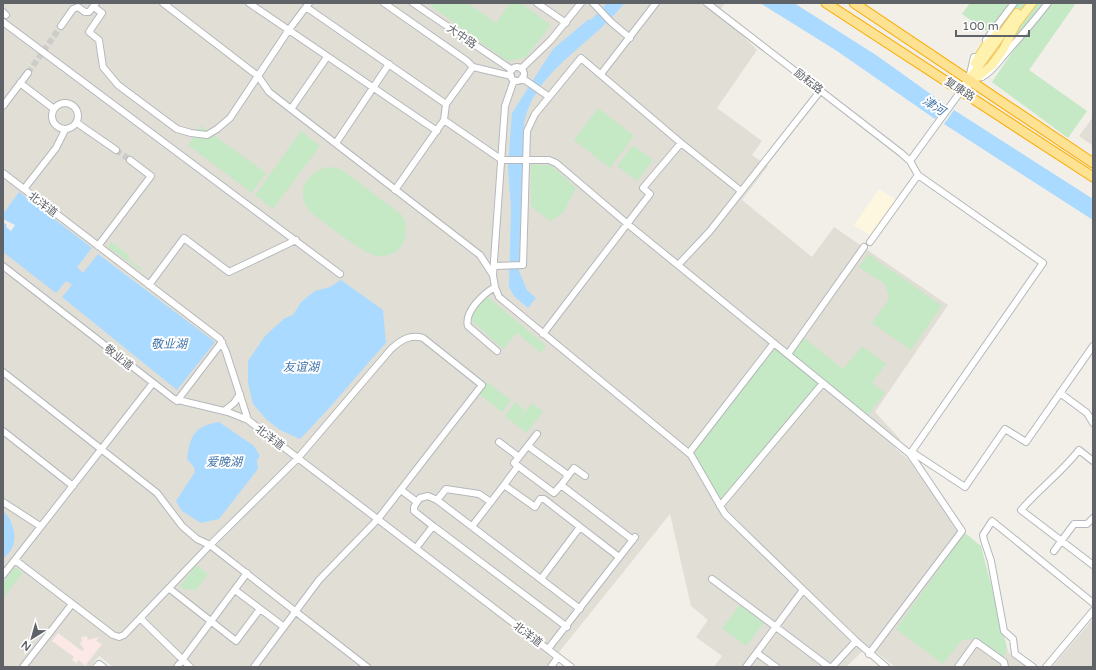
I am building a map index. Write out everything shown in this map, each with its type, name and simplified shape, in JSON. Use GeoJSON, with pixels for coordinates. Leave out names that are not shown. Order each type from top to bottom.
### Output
{"type":"FeatureCollection","features":[{"type":"Feature","properties":{"kind":"highway","name":"复康路"},"geometry":{"type":"LineString","coordinates":[[826,3],[1093,177]]}},
{"type":"Feature","properties":{"kind":"highway","name":"复康路"},"geometry":{"type":"LineString","coordinates":[[854,3],[1093,163]]}},
{"type":"Feature","properties":{"kind":"main road"},"geometry":{"type":"LineString","coordinates":[[961,91],[971,80],[995,61],[1003,50],[1014,23],[1025,3]]}},
{"type":"Feature","properties":{"kind":"main road"},"geometry":{"type":"LineString","coordinates":[[971,80],[977,60],[987,44],[1014,23],[1032,3]]}},
{"type":"Feature","properties":{"kind":"street"},"geometry":{"type":"LineString","coordinates":[[163,3],[258,76],[269,92],[480,255],[493,275]]}},
{"type":"Feature","properties":{"kind":"street"},"geometry":{"type":"LineString","coordinates":[[249,3],[437,131]]}},
{"type":"Feature","properties":{"kind":"street"},"geometry":{"type":"LineString","coordinates":[[384,3],[467,61],[473,67],[512,75],[520,80],[522,78],[548,96]]}},
{"type":"Feature","properties":{"kind":"street","name":"大中路"},"geometry":{"type":"LineString","coordinates":[[412,3],[512,75]]}},
{"type":"Feature","properties":{"kind":"street"},"geometry":{"type":"LineString","coordinates":[[537,3],[566,23]]}},
{"type":"Feature","properties":{"kind":"street"},"geometry":{"type":"LineString","coordinates":[[521,69],[566,23],[581,3]]}},
{"type":"Feature","properties":{"kind":"street"},"geometry":{"type":"LineString","coordinates":[[593,3],[611,22],[630,38]]}},
{"type":"Feature","properties":{"kind":"street"},"geometry":{"type":"LineString","coordinates":[[601,74],[656,3]]}},
{"type":"Feature","properties":{"kind":"street","name":"励耘路"},"geometry":{"type":"LineString","coordinates":[[707,3],[910,161]]}},
{"type":"Feature","properties":{"kind":"street"},"geometry":{"type":"LineString","coordinates":[[971,80],[974,58],[1014,3]]}},
{"type":"Feature","properties":{"kind":"street"},"geometry":{"type":"LineString","coordinates":[[971,80],[994,69],[1004,55],[1022,37],[1048,3]]}},
{"type":"Feature","properties":{"kind":"street"},"geometry":{"type":"LineString","coordinates":[[61,26],[73,9],[78,7],[85,12],[89,12],[95,5],[102,13],[89,32],[99,40],[103,67],[118,85],[177,129],[191,133],[207,135],[218,129],[230,118],[288,30],[307,5],[446,104]]}},
{"type":"Feature","properties":{"kind":"street"},"geometry":{"type":"LineString","coordinates":[[3,22],[340,274]]}},
{"type":"Feature","properties":{"kind":"street"},"geometry":{"type":"LineString","coordinates":[[291,109],[327,57]]}},
{"type":"Feature","properties":{"kind":"street"},"geometry":{"type":"LineString","coordinates":[[495,266],[523,265],[527,131],[531,120],[548,96],[581,58],[681,143],[741,191]]}},
{"type":"Feature","properties":{"kind":"street"},"geometry":{"type":"LineString","coordinates":[[336,143],[389,64]]}},
{"type":"Feature","properties":{"kind":"street"},"geometry":{"type":"LineString","coordinates":[[395,190],[444,120],[446,104],[473,67]]}},
{"type":"Feature","properties":{"kind":"street"},"geometry":{"type":"LineString","coordinates":[[521,69],[517,67],[512,75],[505,106],[495,266],[493,275],[495,287],[499,297],[689,454],[725,514],[869,654],[886,667]]}},
{"type":"Feature","properties":{"kind":"street"},"geometry":{"type":"LineString","coordinates":[[521,69],[524,73],[522,78]]}},
{"type":"Feature","properties":{"kind":"street"},"geometry":{"type":"LineString","coordinates":[[3,106],[28,74]]}},
{"type":"Feature","properties":{"kind":"street"},"geometry":{"type":"LineString","coordinates":[[20,83],[54,109]]}},
{"type":"Feature","properties":{"kind":"street"},"geometry":{"type":"LineString","coordinates":[[678,265],[710,231],[820,90]]}},
{"type":"Feature","properties":{"kind":"street"},"geometry":{"type":"LineString","coordinates":[[911,453],[1043,263],[918,175],[910,161],[961,91]]}},
{"type":"Feature","properties":{"kind":"street"},"geometry":{"type":"LineString","coordinates":[[64,103],[72,105],[79,115],[77,123],[74,127],[65,130],[57,127],[53,121],[54,109],[64,103]]}},
{"type":"Feature","properties":{"kind":"street"},"geometry":{"type":"LineString","coordinates":[[444,120],[502,160],[549,160],[556,163],[627,224],[911,453],[965,487],[1006,429],[1026,442],[1093,346]]}},
{"type":"Feature","properties":{"kind":"street"},"geometry":{"type":"LineString","coordinates":[[77,123],[116,150]]}},
{"type":"Feature","properties":{"kind":"street"},"geometry":{"type":"LineString","coordinates":[[24,189],[56,148],[65,130]]}},
{"type":"Feature","properties":{"kind":"street"},"geometry":{"type":"LineString","coordinates":[[543,334],[650,194],[643,188],[681,143]]}},
{"type":"Feature","properties":{"kind":"street"},"geometry":{"type":"LineString","coordinates":[[98,246],[151,176],[130,160]]}},
{"type":"Feature","properties":{"kind":"street","name":"北洋道"},"geometry":{"type":"LineString","coordinates":[[3,173],[222,342],[248,420],[571,667]]}},
{"type":"Feature","properties":{"kind":"street"},"geometry":{"type":"LineString","coordinates":[[870,242],[918,175]]}},
{"type":"Feature","properties":{"kind":"street"},"geometry":{"type":"LineString","coordinates":[[149,285],[184,238],[229,272],[296,240]]}},
{"type":"Feature","properties":{"kind":"street"},"geometry":{"type":"LineString","coordinates":[[788,354],[864,246]]}},
{"type":"Feature","properties":{"kind":"street","name":"敬业道"},"geometry":{"type":"LineString","coordinates":[[3,266],[176,401],[224,411],[248,420]]}},
{"type":"Feature","properties":{"kind":"street"},"geometry":{"type":"LineString","coordinates":[[495,287],[478,302],[467,321],[468,326],[497,351]]}},
{"type":"Feature","properties":{"kind":"street"},"geometry":{"type":"LineString","coordinates":[[15,560],[113,635],[119,637],[124,635],[170,589],[210,545],[298,458],[391,349],[404,338],[418,336],[423,338],[482,385],[378,519],[319,580],[254,667]]}},
{"type":"Feature","properties":{"kind":"street"},"geometry":{"type":"LineString","coordinates":[[176,401],[222,342]]}},
{"type":"Feature","properties":{"kind":"street"},"geometry":{"type":"LineString","coordinates":[[689,454],[774,343]]}},
{"type":"Feature","properties":{"kind":"street"},"geometry":{"type":"LineString","coordinates":[[3,372],[157,493],[182,526],[197,539],[210,545],[367,667]]}},
{"type":"Feature","properties":{"kind":"street"},"geometry":{"type":"LineString","coordinates":[[3,575],[152,383]]}},
{"type":"Feature","properties":{"kind":"street"},"geometry":{"type":"LineString","coordinates":[[720,506],[823,383]]}},
{"type":"Feature","properties":{"kind":"street"},"geometry":{"type":"LineString","coordinates":[[1060,393],[1087,414],[1093,423]]}},
{"type":"Feature","properties":{"kind":"street"},"geometry":{"type":"LineString","coordinates":[[224,411],[232,406],[240,394]]}},
{"type":"Feature","properties":{"kind":"street"},"geometry":{"type":"LineString","coordinates":[[3,431],[73,486]]}},
{"type":"Feature","properties":{"kind":"street"},"geometry":{"type":"LineString","coordinates":[[537,434],[514,463],[554,493]]}},
{"type":"Feature","properties":{"kind":"street"},"geometry":{"type":"LineString","coordinates":[[499,442],[519,457]]}},
{"type":"Feature","properties":{"kind":"street"},"geometry":{"type":"LineString","coordinates":[[528,446],[568,475]]}},
{"type":"Feature","properties":{"kind":"street"},"geometry":{"type":"LineString","coordinates":[[1093,461],[1079,450],[1065,469],[1032,497],[1021,510],[1093,565]]}},
{"type":"Feature","properties":{"kind":"street"},"geometry":{"type":"LineString","coordinates":[[869,654],[962,531],[911,453]]}},
{"type":"Feature","properties":{"kind":"street"},"geometry":{"type":"LineString","coordinates":[[473,525],[518,466]]}},
{"type":"Feature","properties":{"kind":"street"},"geometry":{"type":"LineString","coordinates":[[548,502],[574,468],[584,476]]}},
{"type":"Feature","properties":{"kind":"street"},"geometry":{"type":"LineString","coordinates":[[504,485],[535,507],[540,499],[548,502],[619,557]]}},
{"type":"Feature","properties":{"kind":"street"},"geometry":{"type":"LineString","coordinates":[[548,649],[567,627],[634,538],[561,485]]}},
{"type":"Feature","properties":{"kind":"street"},"geometry":{"type":"LineString","coordinates":[[438,500],[446,489],[479,494],[491,502]]}},
{"type":"Feature","properties":{"kind":"street"},"geometry":{"type":"LineString","coordinates":[[401,490],[417,502]]}},
{"type":"Feature","properties":{"kind":"street"},"geometry":{"type":"LineString","coordinates":[[567,627],[414,511],[414,507],[417,502],[420,498],[428,496],[438,500],[580,609]]}},
{"type":"Feature","properties":{"kind":"street"},"geometry":{"type":"LineString","coordinates":[[3,502],[40,526]]}},
{"type":"Feature","properties":{"kind":"street"},"geometry":{"type":"LineString","coordinates":[[1054,551],[1074,524],[1087,524],[1093,518]]}},
{"type":"Feature","properties":{"kind":"street"},"geometry":{"type":"LineString","coordinates":[[1033,667],[1015,654],[1013,639],[1004,630],[991,561],[983,535],[992,521],[1093,603]]}},
{"type":"Feature","properties":{"kind":"street"},"geometry":{"type":"LineString","coordinates":[[416,548],[433,526]]}},
{"type":"Feature","properties":{"kind":"street"},"geometry":{"type":"LineString","coordinates":[[541,579],[580,527]]}},
{"type":"Feature","properties":{"kind":"street"},"geometry":{"type":"LineString","coordinates":[[177,667],[247,573]]}},
{"type":"Feature","properties":{"kind":"street"},"geometry":{"type":"LineString","coordinates":[[712,579],[829,667]]}},
{"type":"Feature","properties":{"kind":"street"},"geometry":{"type":"LineString","coordinates":[[170,589],[236,641],[260,608]]}},
{"type":"Feature","properties":{"kind":"street"},"geometry":{"type":"LineString","coordinates":[[235,590],[284,627]]}},
{"type":"Feature","properties":{"kind":"street"},"geometry":{"type":"LineString","coordinates":[[746,667],[803,590]]}},
{"type":"Feature","properties":{"kind":"street"},"geometry":{"type":"LineString","coordinates":[[23,667],[72,604]]}},
{"type":"Feature","properties":{"kind":"street"},"geometry":{"type":"LineString","coordinates":[[1046,667],[1093,611]]}},
{"type":"Feature","properties":{"kind":"street"},"geometry":{"type":"LineString","coordinates":[[140,618],[182,661],[190,667]]}},
{"type":"Feature","properties":{"kind":"street"},"geometry":{"type":"LineString","coordinates":[[832,667],[856,641]]}},
{"type":"Feature","properties":{"kind":"street"},"geometry":{"type":"LineString","coordinates":[[958,667],[976,642],[1004,662],[1005,667]]}},
{"type":"Feature","properties":{"kind":"street"},"geometry":{"type":"LineString","coordinates":[[757,653],[776,667]]}},
{"type":"Feature","properties":{"kind":"street"},"geometry":{"type":"LineString","coordinates":[[551,667],[558,657]]}},
{"type":"Feature","properties":{"kind":"shaded area"},"geometry":{"type":"Polygon","coordinates":[[[3,3],[725,3],[719,12],[757,50],[717,108],[762,141],[752,155],[768,166],[742,200],[812,257],[834,227],[948,305],[875,412],[900,439],[895,448],[908,459],[958,530],[1009,653],[1028,667],[895,667],[868,646],[846,667],[714,667],[722,656],[696,637],[708,620],[691,606],[670,514],[547,667],[113,667],[99,656],[90,667],[3,667],[3,3]]]}},
{"type":"Feature","properties":{"kind":"shaded area"},"geometry":{"type":"Polygon","coordinates":[[[1093,117],[1093,146],[1079,136],[1093,117]]]}},
{"type":"Feature","properties":{"kind":"shaded area"},"geometry":{"type":"Polygon","coordinates":[[[879,189],[896,200],[871,236],[854,225],[879,189]]]}},
{"type":"Feature","properties":{"kind":"shaded area"},"geometry":{"type":"Polygon","coordinates":[[[1093,619],[1093,667],[1052,667],[1093,619]]]}},
{"type":"Feature","properties":{"kind":"shaded area"},"geometry":{"type":"Polygon","coordinates":[[[58,633],[82,651],[84,649],[80,644],[82,641],[81,637],[87,636],[88,640],[99,637],[96,641],[102,644],[85,666],[79,660],[76,663],[72,660],[74,657],[52,641],[58,633]]]}},
{"type":"Feature","properties":{"kind":"green space"},"geometry":{"type":"Polygon","coordinates":[[[432,3],[468,3],[496,23],[510,3],[521,3],[551,25],[525,58],[507,61],[432,7],[432,3]]]}},
{"type":"Feature","properties":{"kind":"green space"},"geometry":{"type":"Polygon","coordinates":[[[970,3],[1076,3],[1029,70],[1087,111],[1068,138],[992,82],[1014,50],[962,14],[970,3]]]}},
{"type":"Feature","properties":{"kind":"green space"},"geometry":{"type":"Polygon","coordinates":[[[598,108],[634,136],[610,168],[574,140],[598,108]]]}},
{"type":"Feature","properties":{"kind":"green space"},"geometry":{"type":"Polygon","coordinates":[[[201,126],[266,173],[252,193],[188,145],[201,126]]]}},
{"type":"Feature","properties":{"kind":"green space"},"geometry":{"type":"Polygon","coordinates":[[[301,131],[320,146],[273,209],[255,195],[301,131]]]}},
{"type":"Feature","properties":{"kind":"green space"},"geometry":{"type":"Polygon","coordinates":[[[633,145],[653,160],[637,181],[617,166],[633,145]]]}},
{"type":"Feature","properties":{"kind":"green space"},"geometry":{"type":"Polygon","coordinates":[[[531,164],[552,166],[576,188],[563,213],[550,221],[531,206],[531,164]]]}},
{"type":"Feature","properties":{"kind":"green space"},"geometry":{"type":"Polygon","coordinates":[[[329,167],[341,169],[403,216],[406,226],[406,234],[402,245],[396,251],[385,256],[377,256],[368,253],[339,234],[308,209],[304,202],[303,195],[303,188],[306,182],[315,173],[329,167]]]}},
{"type":"Feature","properties":{"kind":"green space"},"geometry":{"type":"Polygon","coordinates":[[[111,242],[129,255],[129,260],[142,269],[141,271],[108,247],[111,242]]]}},
{"type":"Feature","properties":{"kind":"green space"},"geometry":{"type":"Polygon","coordinates":[[[868,254],[942,306],[911,350],[872,323],[889,299],[885,284],[859,267],[868,254]]]}},
{"type":"Feature","properties":{"kind":"green space"},"geometry":{"type":"Polygon","coordinates":[[[487,296],[546,346],[541,353],[517,333],[503,349],[473,322],[472,318],[474,311],[487,296]]]}},
{"type":"Feature","properties":{"kind":"green space"},"geometry":{"type":"Polygon","coordinates":[[[804,338],[843,369],[862,346],[886,364],[872,383],[885,393],[866,418],[790,357],[804,338]]]}},
{"type":"Feature","properties":{"kind":"green space"},"geometry":{"type":"Polygon","coordinates":[[[775,348],[820,385],[721,501],[692,454],[775,348]]]}},
{"type":"Feature","properties":{"kind":"green space"},"geometry":{"type":"Polygon","coordinates":[[[487,382],[511,400],[502,412],[479,394],[487,382]]]}},
{"type":"Feature","properties":{"kind":"green space"},"geometry":{"type":"Polygon","coordinates":[[[515,402],[525,410],[515,424],[505,416],[515,402]]]}},
{"type":"Feature","properties":{"kind":"green space"},"geometry":{"type":"Polygon","coordinates":[[[532,403],[543,412],[526,433],[515,424],[532,403]]]}},
{"type":"Feature","properties":{"kind":"green space"},"geometry":{"type":"Polygon","coordinates":[[[965,533],[981,546],[1007,647],[1003,659],[975,639],[962,640],[943,664],[896,629],[965,533]]]}},
{"type":"Feature","properties":{"kind":"green space"},"geometry":{"type":"Polygon","coordinates":[[[196,565],[208,574],[195,591],[190,588],[187,591],[180,586],[196,565]]]}},
{"type":"Feature","properties":{"kind":"green space"},"geometry":{"type":"Polygon","coordinates":[[[15,567],[23,573],[3,598],[3,582],[15,567]]]}},
{"type":"Feature","properties":{"kind":"green space"},"geometry":{"type":"Polygon","coordinates":[[[740,605],[764,623],[746,646],[722,628],[740,605]]]}},
{"type":"Feature","properties":{"kind":"water"},"geometry":{"type":"Polygon","coordinates":[[[607,3],[625,3],[607,22],[556,68],[545,80],[529,107],[524,123],[519,271],[527,290],[536,298],[528,308],[514,296],[509,287],[511,209],[508,166],[512,113],[553,49],[589,19],[591,20],[607,3]]]}},
{"type":"Feature","properties":{"kind":"water","name":"津河"},"geometry":{"type":"Polygon","coordinates":[[[760,3],[794,3],[876,55],[946,105],[935,119],[837,51],[760,3]]]}},
{"type":"Feature","properties":{"kind":"water"},"geometry":{"type":"Polygon","coordinates":[[[954,110],[1093,199],[1093,220],[944,124],[954,110]]]}},
{"type":"Feature","properties":{"kind":"water","name":"敬业湖"},"geometry":{"type":"Polygon","coordinates":[[[19,192],[92,248],[77,267],[83,273],[98,254],[215,342],[177,390],[62,297],[72,285],[66,281],[56,293],[3,252],[3,214],[19,192]]]}},
{"type":"Feature","properties":{"kind":"water","name":"友谊湖"},"geometry":{"type":"Polygon","coordinates":[[[341,280],[383,310],[386,343],[333,404],[300,439],[280,430],[266,419],[253,404],[248,383],[248,361],[265,336],[285,318],[293,315],[301,302],[315,291],[330,287],[341,280]]]}},
{"type":"Feature","properties":{"kind":"water","name":"爱晚湖"},"geometry":{"type":"Polygon","coordinates":[[[219,422],[254,446],[260,456],[257,460],[258,469],[219,519],[201,523],[182,511],[176,501],[195,472],[194,467],[187,459],[192,438],[199,429],[204,426],[219,422]]]}},
{"type":"Feature","properties":{"kind":"water"},"geometry":{"type":"Polygon","coordinates":[[[3,511],[9,518],[13,527],[14,541],[12,548],[3,559],[3,511]]]}},
{"type":"Feature","properties":{"kind":"pier"},"geometry":{"type":"Polygon","coordinates":[[[3,219],[15,225],[11,231],[6,227],[7,225],[3,222],[3,219]]]}},
{"type":"Feature","properties":{"kind":"tunnel"},"geometry":{"type":"LineString","coordinates":[[28,73],[61,26]]}},
{"type":"Feature","properties":{"kind":"tunnel"},"geometry":{"type":"LineString","coordinates":[[116,150],[130,160]]}}]}
